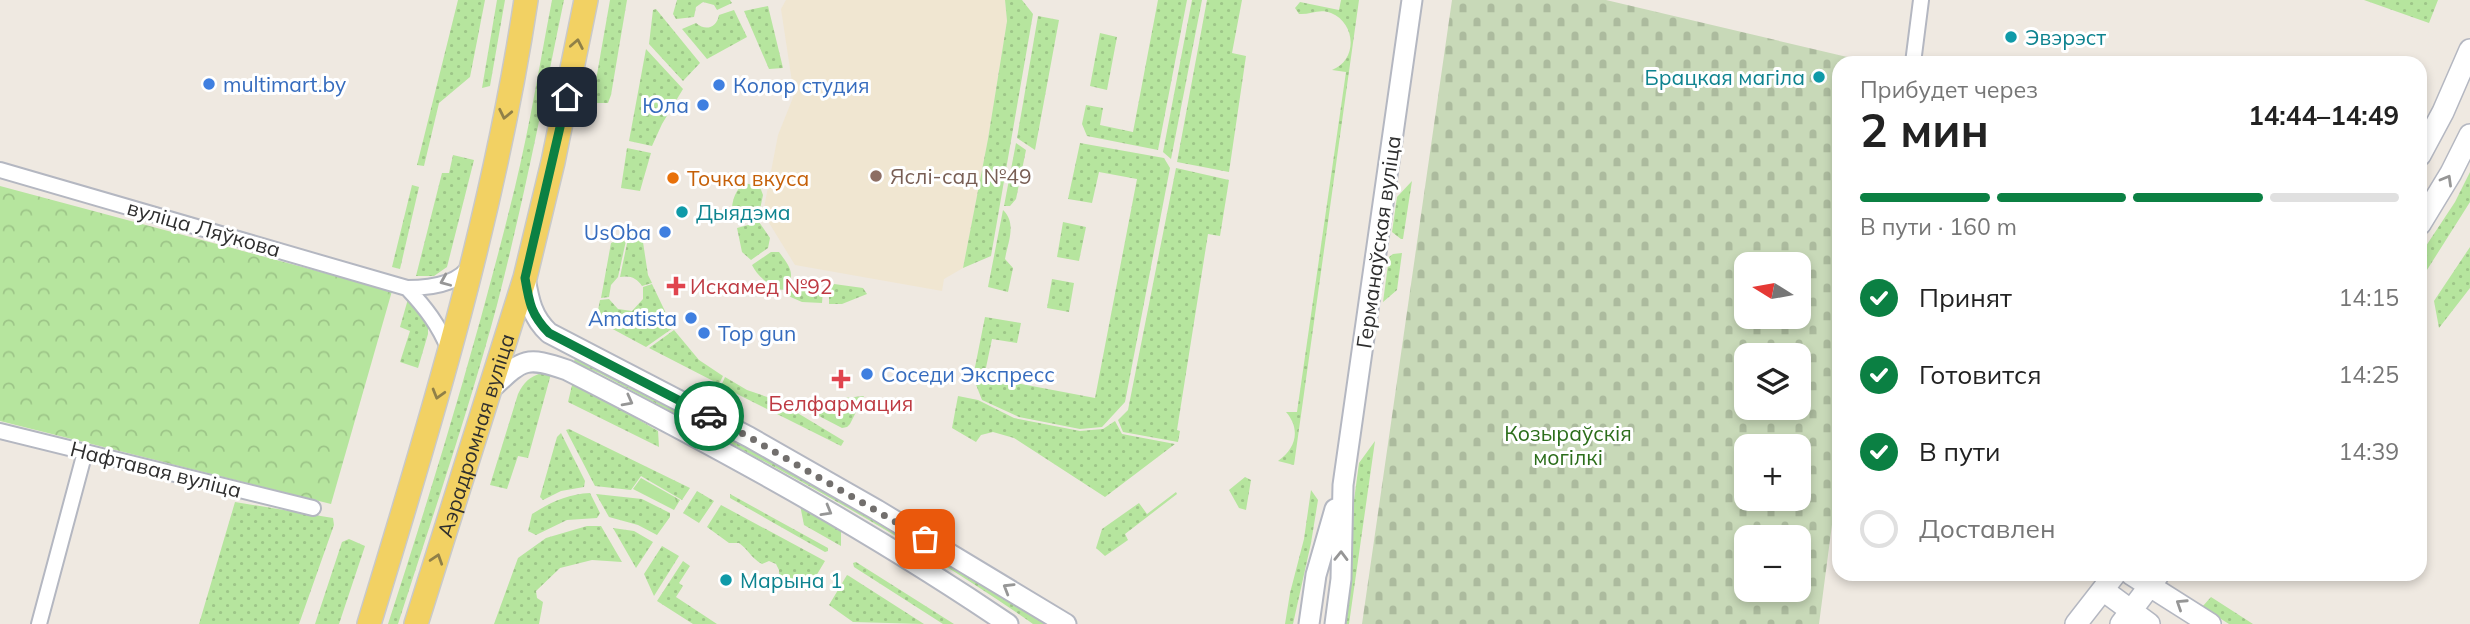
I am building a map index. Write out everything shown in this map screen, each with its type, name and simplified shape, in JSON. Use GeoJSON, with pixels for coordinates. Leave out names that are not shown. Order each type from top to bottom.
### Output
{"type":"FeatureCollection","features":[{"type":"Feature","properties":{"kind":"main road"},"geometry":{"type":"LineString","coordinates":[[369,624],[450,354],[475,257],[519,47],[526,0]]}},
{"type":"Feature","properties":{"kind":"main road","name":"Аэрадромная вуліца"},"geometry":{"type":"LineString","coordinates":[[416,624],[525,278],[553,162],[586,0]]}},
{"type":"Feature","properties":{"kind":"main road"},"geometry":{"type":"LineString","coordinates":[[2427,141],[2467,64]]}},
{"type":"Feature","properties":{"kind":"main road"},"geometry":{"type":"LineString","coordinates":[[2427,212],[2470,135]]}},
{"type":"Feature","properties":{"kind":"main road"},"geometry":{"type":"LineString","coordinates":[[2126,618],[2154,581]]}},
{"type":"Feature","properties":{"kind":"main road"},"geometry":{"type":"LineString","coordinates":[[2157,581],[2210,624]]}},
{"type":"Feature","properties":{"kind":"main road"},"geometry":{"type":"LineString","coordinates":[[2076,624],[2109,582],[2126,618],[2148,624]]}},
{"type":"Feature","properties":{"kind":"street","name":"Германаўская вуліца"},"geometry":{"type":"LineString","coordinates":[[1335,624],[1341,579],[1343,485],[1412,0]]}},
{"type":"Feature","properties":{"kind":"street"},"geometry":{"type":"LineString","coordinates":[[1914,56],[1921,0]]}},
{"type":"Feature","properties":{"kind":"street","name":"вуліца Ляўкова"},"geometry":{"type":"LineString","coordinates":[[0,170],[407,288],[437,286],[453,279],[467,271],[475,257]]}},
{"type":"Feature","properties":{"kind":"street"},"geometry":{"type":"LineString","coordinates":[[525,278],[530,308],[549,333],[749,437],[877,510],[1066,624]]}},
{"type":"Feature","properties":{"kind":"street"},"geometry":{"type":"LineString","coordinates":[[407,288],[429,312],[441,331],[450,354]]}},
{"type":"Feature","properties":{"kind":"street"},"geometry":{"type":"LineString","coordinates":[[490,390],[516,366],[527,361],[540,360],[567,370],[728,455],[856,527],[932,572],[1008,624]]}},
{"type":"Feature","properties":{"kind":"street","name":"Нафтавая вуліца"},"geometry":{"type":"LineString","coordinates":[[0,431],[313,508]]}},
{"type":"Feature","properties":{"kind":"street"},"geometry":{"type":"LineString","coordinates":[[39,624],[85,452]]}},
{"type":"Feature","properties":{"kind":"street","name":"Германаўская вуліца"},"geometry":{"type":"LineString","coordinates":[[1309,624],[1316,575],[1343,485]]}},
{"type":"Feature","properties":{"kind":"shaded area","name":"Яслі-сад №49"},"geometry":{"type":"Polygon","coordinates":[[[786,0],[1005,0],[1007,21],[963,268],[944,279],[942,291],[795,265],[763,213],[778,135],[794,95],[781,9],[786,0]]]}},
{"type":"Feature","properties":{"kind":"green space"},"geometry":{"type":"Polygon","coordinates":[[[458,0],[485,0],[470,77],[439,103],[424,166],[417,165],[458,0]]]}},
{"type":"Feature","properties":{"kind":"green space"},"geometry":{"type":"Polygon","coordinates":[[[497,0],[505,0],[490,86],[482,88],[497,0]]]}},
{"type":"Feature","properties":{"kind":"green space"},"geometry":{"type":"Polygon","coordinates":[[[552,0],[564,0],[497,305],[462,425],[398,624],[388,624],[456,407],[487,297],[515,187],[552,0]]]}},
{"type":"Feature","properties":{"kind":"green space"},"geometry":{"type":"Polygon","coordinates":[[[610,0],[627,0],[611,95],[608,103],[592,103],[610,0]]]}},
{"type":"Feature","properties":{"kind":"green space"},"geometry":{"type":"Polygon","coordinates":[[[677,0],[730,0],[732,3],[717,10],[714,5],[703,2],[696,7],[694,17],[676,19],[673,14],[677,0]]]}},
{"type":"Feature","properties":{"kind":"green space"},"geometry":{"type":"Polygon","coordinates":[[[1005,0],[1022,0],[1033,14],[991,256],[963,268],[1007,21],[1005,0]]]}},
{"type":"Feature","properties":{"kind":"green space"},"geometry":{"type":"Polygon","coordinates":[[[1158,0],[1187,0],[1158,150],[1087,136],[1082,124],[1086,105],[1103,108],[1100,125],[1133,132],[1158,0]]]}},
{"type":"Feature","properties":{"kind":"green space"},"geometry":{"type":"Polygon","coordinates":[[[1192,0],[1202,0],[1171,159],[1163,152],[1192,0]]]}},
{"type":"Feature","properties":{"kind":"green space"},"geometry":{"type":"Polygon","coordinates":[[[1207,0],[1242,0],[1232,53],[1246,56],[1229,172],[1177,162],[1207,0]]]}},
{"type":"Feature","properties":{"kind":"green space"},"geometry":{"type":"Polygon","coordinates":[[[1341,0],[1359,0],[1294,465],[1278,461],[1289,451],[1294,438],[1294,425],[1286,412],[1297,412],[1346,72],[1332,70],[1346,58],[1351,41],[1345,25],[1331,13],[1322,11],[1299,14],[1295,8],[1300,2],[1339,10],[1341,0]]]}},
{"type":"Feature","properties":{"kind":"green space","name":"Козыраўскія могілкі"},"geometry":{"type":"Polygon","coordinates":[[[1452,0],[1606,0],[1843,56],[1832,56],[1832,525],[1819,624],[1362,624],[1452,0]]]}},
{"type":"Feature","properties":{"kind":"green space"},"geometry":{"type":"Polygon","coordinates":[[[2364,0],[2438,0],[2429,23],[2364,0]]]}},
{"type":"Feature","properties":{"kind":"green space"},"geometry":{"type":"Polygon","coordinates":[[[768,6],[783,68],[769,69],[744,11],[768,6]]]}},
{"type":"Feature","properties":{"kind":"green space"},"geometry":{"type":"Polygon","coordinates":[[[656,9],[700,63],[683,81],[649,44],[653,10],[656,9]]]}},
{"type":"Feature","properties":{"kind":"green space"},"geometry":{"type":"Polygon","coordinates":[[[734,10],[747,37],[707,59],[682,29],[696,23],[710,27],[716,23],[719,15],[734,10]]]}},
{"type":"Feature","properties":{"kind":"green space"},"geometry":{"type":"Polygon","coordinates":[[[1038,16],[1059,20],[1035,150],[1017,138],[1038,16]]]}},
{"type":"Feature","properties":{"kind":"green space"},"geometry":{"type":"Polygon","coordinates":[[[1100,33],[1117,37],[1107,90],[1090,86],[1100,33]]]}},
{"type":"Feature","properties":{"kind":"green space"},"geometry":{"type":"Polygon","coordinates":[[[646,49],[683,89],[652,146],[629,141],[646,49]]]}},
{"type":"Feature","properties":{"kind":"green space"},"geometry":{"type":"Polygon","coordinates":[[[1016,143],[1026,150],[1016,199],[1010,206],[1004,206],[1016,143]]]}},
{"type":"Feature","properties":{"kind":"green space"},"geometry":{"type":"Polygon","coordinates":[[[1080,143],[1164,158],[1170,168],[1125,402],[1102,427],[1080,429],[1019,417],[982,400],[973,377],[985,317],[1021,323],[1017,343],[992,339],[984,377],[1095,398],[1137,179],[1099,172],[1092,203],[1068,199],[1080,143]]]}},
{"type":"Feature","properties":{"kind":"green space"},"geometry":{"type":"Polygon","coordinates":[[[627,148],[651,153],[640,191],[621,188],[627,148]]]}},
{"type":"Feature","properties":{"kind":"green space"},"geometry":{"type":"Polygon","coordinates":[[[453,155],[474,160],[447,267],[434,276],[416,276],[442,173],[449,173],[453,155]]]}},
{"type":"Feature","properties":{"kind":"green space"},"geometry":{"type":"Polygon","coordinates":[[[1176,168],[1229,180],[1220,236],[1208,234],[1177,430],[1180,431],[1178,442],[1123,432],[1118,420],[1128,410],[1176,168]]]}},
{"type":"Feature","properties":{"kind":"green space"},"geometry":{"type":"Polygon","coordinates":[[[2470,172],[2470,202],[2427,270],[2427,244],[2455,202],[2470,172]]]}},
{"type":"Feature","properties":{"kind":"green space"},"geometry":{"type":"Polygon","coordinates":[[[1412,181],[1401,239],[1392,232],[1397,197],[1412,181]]]}},
{"type":"Feature","properties":{"kind":"green space"},"geometry":{"type":"Polygon","coordinates":[[[745,183],[760,187],[763,195],[759,214],[752,219],[739,221],[732,217],[733,202],[738,189],[745,183]]]}},
{"type":"Feature","properties":{"kind":"green space"},"geometry":{"type":"Polygon","coordinates":[[[412,185],[419,187],[400,269],[392,267],[412,185]]]}},
{"type":"Feature","properties":{"kind":"green space"},"geometry":{"type":"Polygon","coordinates":[[[0,186],[392,291],[331,504],[0,421],[0,186]]]}},
{"type":"Feature","properties":{"kind":"green space"},"geometry":{"type":"Polygon","coordinates":[[[1003,210],[1011,227],[1005,259],[1013,268],[1008,292],[988,287],[1003,210]]]}},
{"type":"Feature","properties":{"kind":"green space"},"geometry":{"type":"Polygon","coordinates":[[[759,222],[770,238],[768,248],[751,260],[742,252],[737,228],[759,222]]]}},
{"type":"Feature","properties":{"kind":"green space"},"geometry":{"type":"Polygon","coordinates":[[[1063,222],[1086,227],[1079,261],[1057,257],[1063,222]]]}},
{"type":"Feature","properties":{"kind":"green space"},"geometry":{"type":"Polygon","coordinates":[[[641,229],[648,275],[652,283],[642,286],[633,278],[620,277],[629,234],[641,229]]]}},
{"type":"Feature","properties":{"kind":"green space"},"geometry":{"type":"Polygon","coordinates":[[[627,236],[618,277],[611,285],[609,297],[601,298],[611,243],[627,236]]]}},
{"type":"Feature","properties":{"kind":"green space"},"geometry":{"type":"Polygon","coordinates":[[[2470,247],[2470,288],[2439,328],[2434,301],[2470,247]]]}},
{"type":"Feature","properties":{"kind":"green space"},"geometry":{"type":"Polygon","coordinates":[[[771,252],[779,252],[790,271],[790,280],[784,290],[765,281],[752,265],[771,252]]]}},
{"type":"Feature","properties":{"kind":"green space"},"geometry":{"type":"Polygon","coordinates":[[[1402,253],[1397,290],[1383,302],[1389,257],[1402,253]]]}},
{"type":"Feature","properties":{"kind":"green space"},"geometry":{"type":"Polygon","coordinates":[[[799,277],[817,281],[823,290],[822,303],[802,302],[786,295],[799,277]]]}},
{"type":"Feature","properties":{"kind":"green space"},"geometry":{"type":"Polygon","coordinates":[[[1052,279],[1074,283],[1069,312],[1047,308],[1052,279]]]}},
{"type":"Feature","properties":{"kind":"green space"},"geometry":{"type":"Polygon","coordinates":[[[652,284],[673,328],[646,347],[596,320],[600,300],[609,299],[618,309],[632,311],[643,299],[643,287],[652,284]]]}},
{"type":"Feature","properties":{"kind":"green space"},"geometry":{"type":"Polygon","coordinates":[[[834,284],[863,288],[867,294],[842,304],[829,304],[829,291],[834,284]]]}},
{"type":"Feature","properties":{"kind":"green space"},"geometry":{"type":"Polygon","coordinates":[[[408,299],[428,320],[428,334],[418,368],[400,362],[410,331],[400,327],[408,299]]]}},
{"type":"Feature","properties":{"kind":"green space"},"geometry":{"type":"Polygon","coordinates":[[[674,330],[699,360],[723,376],[719,384],[649,348],[674,330]]]}},
{"type":"Feature","properties":{"kind":"green space"},"geometry":{"type":"Polygon","coordinates":[[[575,357],[799,472],[1045,624],[1033,624],[874,523],[599,373],[576,364],[575,357]]]}},
{"type":"Feature","properties":{"kind":"green space"},"geometry":{"type":"Polygon","coordinates":[[[542,373],[551,374],[528,458],[518,456],[507,489],[490,485],[518,394],[527,380],[542,373]]]}},
{"type":"Feature","properties":{"kind":"green space"},"geometry":{"type":"Polygon","coordinates":[[[725,377],[747,390],[776,400],[844,441],[841,446],[721,386],[725,377]]]}},
{"type":"Feature","properties":{"kind":"green space"},"geometry":{"type":"Polygon","coordinates":[[[573,381],[658,431],[659,447],[568,402],[573,381]]]}},
{"type":"Feature","properties":{"kind":"green space"},"geometry":{"type":"Polygon","coordinates":[[[864,396],[850,424],[842,428],[794,403],[864,396]]]}},
{"type":"Feature","properties":{"kind":"green space"},"geometry":{"type":"Polygon","coordinates":[[[958,396],[978,400],[1014,418],[1080,431],[1103,429],[1115,421],[1122,434],[1175,444],[1105,497],[1014,438],[993,432],[981,435],[976,442],[952,428],[958,396]]]}},
{"type":"Feature","properties":{"kind":"green space"},"geometry":{"type":"Polygon","coordinates":[[[569,429],[690,488],[682,500],[641,476],[631,490],[595,486],[566,430],[569,429]]]}},
{"type":"Feature","properties":{"kind":"green space"},"geometry":{"type":"Polygon","coordinates":[[[561,433],[585,481],[584,487],[561,491],[543,500],[540,497],[557,437],[561,433]]]}},
{"type":"Feature","properties":{"kind":"green space"},"geometry":{"type":"Polygon","coordinates":[[[1375,441],[1349,624],[1342,624],[1348,545],[1359,463],[1375,441]]]}},
{"type":"Feature","properties":{"kind":"green space"},"geometry":{"type":"Polygon","coordinates":[[[1245,477],[1251,480],[1246,510],[1239,508],[1229,490],[1245,477]]]}},
{"type":"Feature","properties":{"kind":"green space"},"geometry":{"type":"Polygon","coordinates":[[[641,478],[680,500],[674,510],[633,489],[641,478]]]}},
{"type":"Feature","properties":{"kind":"green space"},"geometry":{"type":"Polygon","coordinates":[[[1311,490],[1318,500],[1311,543],[1293,624],[1285,624],[1304,539],[1311,490]]]}},
{"type":"Feature","properties":{"kind":"green space"},"geometry":{"type":"Polygon","coordinates":[[[697,491],[714,501],[699,523],[683,513],[697,491]]]}},
{"type":"Feature","properties":{"kind":"green space"},"geometry":{"type":"Polygon","coordinates":[[[1176,492],[1177,494],[1125,534],[1128,540],[1105,556],[1096,548],[1102,529],[1139,503],[1147,514],[1176,492]]]}},
{"type":"Feature","properties":{"kind":"green space"},"geometry":{"type":"Polygon","coordinates":[[[590,493],[600,513],[597,518],[567,520],[536,535],[528,531],[532,514],[560,499],[590,493]]]}},
{"type":"Feature","properties":{"kind":"green space"},"geometry":{"type":"Polygon","coordinates":[[[596,494],[642,499],[670,513],[670,517],[657,535],[638,525],[609,517],[596,494]]]}},
{"type":"Feature","properties":{"kind":"green space"},"geometry":{"type":"Polygon","coordinates":[[[730,494],[828,548],[828,551],[825,552],[730,498],[730,494]]]}},
{"type":"Feature","properties":{"kind":"green space"},"geometry":{"type":"Polygon","coordinates":[[[235,502],[333,518],[334,525],[299,624],[199,624],[235,502]]]}},
{"type":"Feature","properties":{"kind":"green space"},"geometry":{"type":"Polygon","coordinates":[[[721,505],[825,561],[807,591],[779,574],[776,564],[769,561],[762,564],[739,543],[729,543],[707,527],[721,505]]]}},
{"type":"Feature","properties":{"kind":"green space"},"geometry":{"type":"Polygon","coordinates":[[[800,505],[836,525],[841,531],[841,546],[804,525],[800,505]]]}},
{"type":"Feature","properties":{"kind":"green space"},"geometry":{"type":"Polygon","coordinates":[[[587,526],[601,526],[622,562],[592,560],[560,568],[536,591],[537,598],[543,602],[539,624],[494,624],[518,558],[546,538],[587,526]]]}},
{"type":"Feature","properties":{"kind":"green space"},"geometry":{"type":"Polygon","coordinates":[[[613,528],[634,531],[653,542],[636,568],[613,528]]]}},
{"type":"Feature","properties":{"kind":"green space"},"geometry":{"type":"Polygon","coordinates":[[[349,539],[365,546],[339,624],[315,624],[342,542],[349,539]]]}},
{"type":"Feature","properties":{"kind":"green space"},"geometry":{"type":"Polygon","coordinates":[[[662,546],[679,556],[654,596],[644,574],[662,546]]]}},
{"type":"Feature","properties":{"kind":"green space"},"geometry":{"type":"Polygon","coordinates":[[[683,561],[690,566],[679,583],[683,586],[676,597],[717,624],[693,624],[657,601],[683,561]]]}},
{"type":"Feature","properties":{"kind":"green space"},"geometry":{"type":"Polygon","coordinates":[[[856,562],[954,624],[943,624],[854,567],[853,563],[856,562]]]}},
{"type":"Feature","properties":{"kind":"green space"},"geometry":{"type":"Polygon","coordinates":[[[847,575],[924,624],[853,622],[829,605],[847,575]]]}},
{"type":"Feature","properties":{"kind":"green space"},"geometry":{"type":"Polygon","coordinates":[[[2211,597],[2253,624],[2229,624],[2202,607],[2211,597]]]}},
{"type":"Feature","properties":{"kind":"way so far"},"geometry":{"type":"LineString","coordinates":[[709,416],[925,539]]}},
{"type":"Feature","properties":{"kind":"place","name":"Эвэрэст"},"geometry":{"type":"Point","coordinates":[2011,37]}},
{"type":"Feature","properties":{"kind":"place","name":"Брацкая магіла"},"geometry":{"type":"Point","coordinates":[1819,77]}},
{"type":"Feature","properties":{"kind":"place","name":"multimart.by"},"geometry":{"type":"Point","coordinates":[209,84]}},
{"type":"Feature","properties":{"kind":"place","name":"Колор студия"},"geometry":{"type":"Point","coordinates":[719,85]}},
{"type":"Feature","properties":{"kind":"place","name":"Юла"},"geometry":{"type":"Point","coordinates":[703,105]}},
{"type":"Feature","properties":{"kind":"place","name":"Яслі-сад №49"},"geometry":{"type":"Point","coordinates":[876,176]}},
{"type":"Feature","properties":{"kind":"place","name":"Точка вкуса"},"geometry":{"type":"Point","coordinates":[673,178]}},
{"type":"Feature","properties":{"kind":"place","name":"Дыядэма"},"geometry":{"type":"Point","coordinates":[682,212]}},
{"type":"Feature","properties":{"kind":"place","name":"UsOba"},"geometry":{"type":"Point","coordinates":[665,232]}},
{"type":"Feature","properties":{"kind":"place","name":"Искамед №92"},"geometry":{"type":"Point","coordinates":[676,286]}},
{"type":"Feature","properties":{"kind":"place","name":"Amatista"},"geometry":{"type":"Point","coordinates":[691,318]}},
{"type":"Feature","properties":{"kind":"place","name":"Top gun"},"geometry":{"type":"Point","coordinates":[704,333]}},
{"type":"Feature","properties":{"kind":"place","name":"Соседи Экспресс"},"geometry":{"type":"Point","coordinates":[867,374]}},
{"type":"Feature","properties":{"kind":"place","name":"Белфармация"},"geometry":{"type":"Point","coordinates":[841,379]}},
{"type":"Feature","properties":{"kind":"place","name":"Марына 1"},"geometry":{"type":"Point","coordinates":[726,580]}},
{"type":"Feature","properties":{"kind":"route"},"geometry":{"type":"LineString","coordinates":[[567,97],[525,278],[530,308],[549,333],[573,348],[709,416]]}}]}
